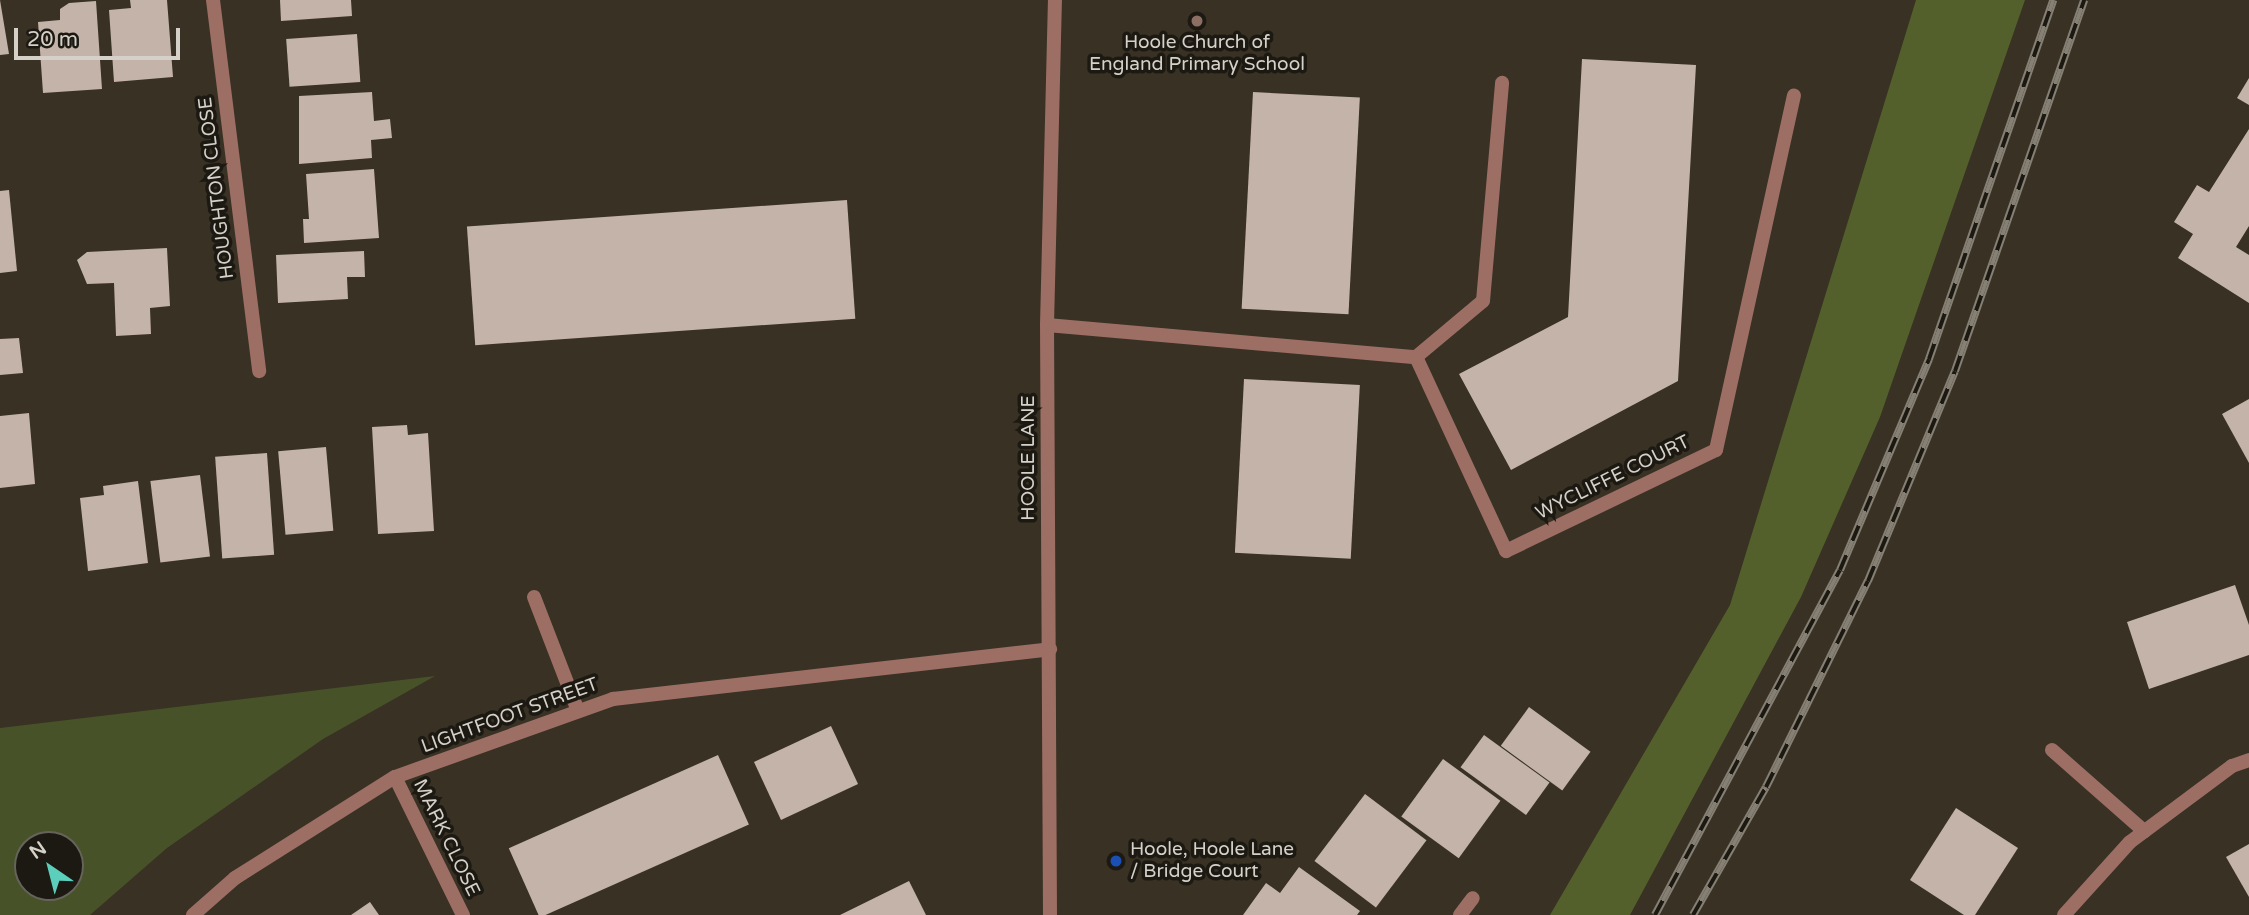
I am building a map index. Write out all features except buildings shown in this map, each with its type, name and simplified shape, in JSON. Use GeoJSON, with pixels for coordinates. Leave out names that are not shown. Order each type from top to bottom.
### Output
{"type":"FeatureCollection","features":[{"type":"Feature","properties":{"kind":"street","name":"HOUGHTON CLOSE"},"geometry":{"type":"LineString","coordinates":[[213,0],[258,371]]}},
{"type":"Feature","properties":{"kind":"street","name":"HOOLE LANE"},"geometry":{"type":"LineString","coordinates":[[1049,915],[1047,325],[1055,0]]}},
{"type":"Feature","properties":{"kind":"street"},"geometry":{"type":"LineString","coordinates":[[1047,325],[1416,357],[1483,301],[1502,83]]}},
{"type":"Feature","properties":{"kind":"street","name":"WYCLIFFE COURT"},"geometry":{"type":"LineString","coordinates":[[1416,357],[1506,551],[1716,450],[1794,95]]}},
{"type":"Feature","properties":{"kind":"street"},"geometry":{"type":"LineString","coordinates":[[534,597],[578,711]]}},
{"type":"Feature","properties":{"kind":"street","name":"LIGHTFOOT STREET"},"geometry":{"type":"LineString","coordinates":[[193,915],[235,878],[395,777],[613,699],[1050,649]]}},
{"type":"Feature","properties":{"kind":"street"},"geometry":{"type":"LineString","coordinates":[[2052,750],[2144,831]]}},
{"type":"Feature","properties":{"kind":"street"},"geometry":{"type":"LineString","coordinates":[[2064,915],[2144,831],[2232,766],[2249,760]]}},
{"type":"Feature","properties":{"kind":"street","name":"MARK CLOSE"},"geometry":{"type":"LineString","coordinates":[[395,777],[463,915]]}},
{"type":"Feature","properties":{"kind":"street"},"geometry":{"type":"LineString","coordinates":[[1460,915],[1473,898]]}},
{"type":"Feature","properties":{"kind":"green space"},"geometry":{"type":"Polygon","coordinates":[[[1916,0],[2025,0],[1880,417],[1801,597],[1630,915],[1550,915],[1730,605],[1916,0]]]}},
{"type":"Feature","properties":{"kind":"green space"},"geometry":{"type":"Polygon","coordinates":[[[435,676],[323,739],[167,848],[90,915],[0,915],[0,728],[435,676]]]}},
{"type":"Feature","properties":{"kind":"railway"},"geometry":{"type":"LineString","coordinates":[[1655,915],[1840,570],[1929,359],[2053,0]]}},
{"type":"Feature","properties":{"kind":"railway"},"geometry":{"type":"LineString","coordinates":[[1693,915],[1766,787],[1868,581],[1955,371],[2084,0]]}},
{"type":"Feature","properties":{"kind":"place","name":"Hoole Church of England Primary School"},"geometry":{"type":"Point","coordinates":[1197,21]}},
{"type":"Feature","properties":{"kind":"place","name":"Hoole, Hoole Lane / Bridge Court"},"geometry":{"type":"Point","coordinates":[1116,861]}}]}
